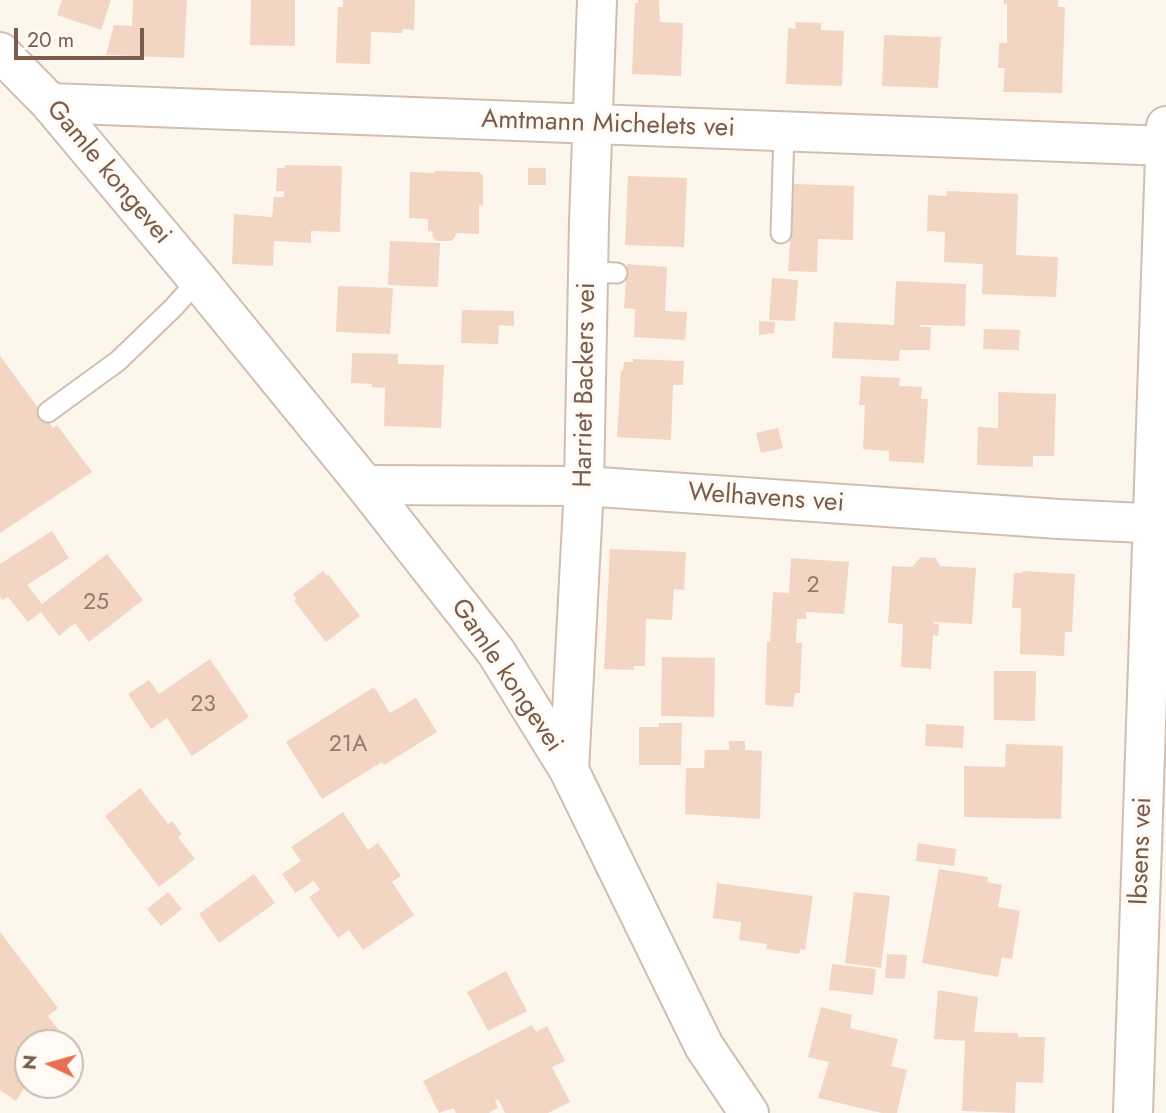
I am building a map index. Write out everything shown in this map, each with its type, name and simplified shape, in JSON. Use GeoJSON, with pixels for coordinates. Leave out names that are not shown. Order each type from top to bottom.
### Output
{"type":"FeatureCollection","features":[{"type":"Feature","properties":{"kind":"street","name":"Harriet Backers vei"},"geometry":{"type":"LineString","coordinates":[[569,770],[584,486],[602,272],[592,124],[597,0]]}},
{"type":"Feature","properties":{"kind":"street","name":"Gamle kongevei"},"geometry":{"type":"LineString","coordinates":[[5,67],[50,103],[365,485],[496,652],[569,770],[705,1046],[749,1113]]}},
{"type":"Feature","properties":{"kind":"street","name":"Amtmann Michelets vei"},"geometry":{"type":"LineString","coordinates":[[50,103],[1166,146]]}},
{"type":"Feature","properties":{"kind":"street","name":"Ibsens vei"},"geometry":{"type":"LineString","coordinates":[[1133,1113],[1150,617],[1159,524],[1166,127]]}},
{"type":"Feature","properties":{"kind":"street","name":"Welhavens vei"},"geometry":{"type":"LineString","coordinates":[[365,485],[584,486],[1159,524]]}},
{"type":"Feature","properties":{"kind":"lane"},"geometry":{"type":"LineString","coordinates":[[781,233],[785,132]]}},
{"type":"Feature","properties":{"kind":"lane"},"geometry":{"type":"LineString","coordinates":[[48,412],[118,361],[198,280]]}},
{"type":"Feature","properties":{"kind":"building"},"geometry":{"type":"Polygon","coordinates":[[[62,0],[111,0],[101,30],[57,15],[62,0]]]}},
{"type":"Feature","properties":{"kind":"building"},"geometry":{"type":"Polygon","coordinates":[[[133,0],[187,0],[184,58],[106,55],[114,25],[132,26],[133,0]]]}},
{"type":"Feature","properties":{"kind":"building"},"geometry":{"type":"Polygon","coordinates":[[[251,0],[295,0],[295,46],[250,45],[251,0]]]}},
{"type":"Feature","properties":{"kind":"building"},"geometry":{"type":"Polygon","coordinates":[[[343,0],[415,0],[414,30],[403,29],[402,33],[371,32],[370,64],[336,63],[338,7],[343,7],[343,0]]]}},
{"type":"Feature","properties":{"kind":"building"},"geometry":{"type":"Polygon","coordinates":[[[638,0],[659,0],[660,22],[683,23],[681,76],[632,74],[635,3],[638,3],[638,0]]]}},
{"type":"Feature","properties":{"kind":"building"},"geometry":{"type":"Polygon","coordinates":[[[1004,0],[1058,0],[1058,7],[1065,7],[1062,93],[1003,92],[1005,68],[998,68],[999,43],[1007,43],[1007,4],[1004,5],[1004,0]]]}},
{"type":"Feature","properties":{"kind":"building"},"geometry":{"type":"Polygon","coordinates":[[[795,22],[821,23],[821,30],[844,31],[842,86],[786,84],[788,28],[796,29],[795,22]]]}},
{"type":"Feature","properties":{"kind":"building"},"geometry":{"type":"Polygon","coordinates":[[[884,35],[941,37],[938,88],[882,86],[884,35]]]}},
{"type":"Feature","properties":{"kind":"building"},"geometry":{"type":"Polygon","coordinates":[[[285,165],[342,166],[340,232],[311,231],[311,243],[274,241],[273,266],[232,264],[234,214],[272,217],[274,197],[284,197],[284,191],[276,191],[277,168],[285,168],[285,165]]]}},
{"type":"Feature","properties":{"kind":"building"},"geometry":{"type":"Polygon","coordinates":[[[528,168],[546,168],[546,185],[528,185],[528,168]]]}},
{"type":"Feature","properties":{"kind":"building"},"geometry":{"type":"Polygon","coordinates":[[[434,171],[480,172],[483,175],[479,234],[456,233],[451,241],[437,241],[432,236],[433,232],[428,231],[428,219],[409,218],[410,172],[435,173],[434,171]]]}},
{"type":"Feature","properties":{"kind":"building"},"geometry":{"type":"Polygon","coordinates":[[[628,176],[687,178],[684,247],[625,245],[628,176]]]}},
{"type":"Feature","properties":{"kind":"building"},"geometry":{"type":"Polygon","coordinates":[[[794,184],[854,186],[853,240],[818,239],[817,272],[788,271],[794,184]]]}},
{"type":"Feature","properties":{"kind":"building"},"geometry":{"type":"Polygon","coordinates":[[[947,191],[1018,194],[1016,255],[1058,257],[1056,297],[982,294],[983,264],[944,262],[945,232],[927,231],[928,195],[946,196],[947,191]]]}},
{"type":"Feature","properties":{"kind":"building"},"geometry":{"type":"Polygon","coordinates":[[[390,241],[440,243],[438,287],[388,285],[390,241]]]}},
{"type":"Feature","properties":{"kind":"building"},"geometry":{"type":"Polygon","coordinates":[[[627,264],[667,267],[665,311],[687,312],[685,340],[634,337],[635,309],[624,308],[627,264]]]}},
{"type":"Feature","properties":{"kind":"building"},"geometry":{"type":"Polygon","coordinates":[[[772,278],[798,280],[795,321],[769,320],[772,278]]]}},
{"type":"Feature","properties":{"kind":"building"},"geometry":{"type":"Polygon","coordinates":[[[896,281],[966,284],[965,326],[920,325],[931,327],[930,350],[900,350],[899,361],[832,358],[834,322],[894,325],[896,281]]]}},
{"type":"Feature","properties":{"kind":"building"},"geometry":{"type":"Polygon","coordinates":[[[338,286],[393,288],[390,334],[336,332],[338,286]]]}},
{"type":"Feature","properties":{"kind":"building"},"geometry":{"type":"Polygon","coordinates":[[[462,310],[514,311],[514,326],[499,325],[498,344],[461,343],[462,310]]]}},
{"type":"Feature","properties":{"kind":"building"},"geometry":{"type":"Polygon","coordinates":[[[759,321],[775,322],[774,333],[759,335],[759,321]]]}},
{"type":"Feature","properties":{"kind":"building"},"geometry":{"type":"Polygon","coordinates":[[[984,329],[1020,330],[1019,350],[983,349],[984,329]]]}},
{"type":"Feature","properties":{"kind":"building"},"geometry":{"type":"Polygon","coordinates":[[[352,353],[398,354],[398,364],[444,365],[441,428],[384,426],[385,388],[351,383],[352,353]]]}},
{"type":"Feature","properties":{"kind":"building"},"geometry":{"type":"Polygon","coordinates":[[[0,356],[53,428],[57,425],[92,472],[0,533],[0,356]]]}},
{"type":"Feature","properties":{"kind":"building"},"geometry":{"type":"Polygon","coordinates":[[[633,359],[684,361],[683,385],[673,385],[671,440],[617,437],[621,370],[624,362],[633,362],[633,359]]]}},
{"type":"Feature","properties":{"kind":"building"},"geometry":{"type":"Polygon","coordinates":[[[861,376],[900,378],[899,386],[922,387],[921,399],[928,399],[924,463],[889,461],[889,451],[863,449],[865,405],[859,405],[861,376]]]}},
{"type":"Feature","properties":{"kind":"building"},"geometry":{"type":"Polygon","coordinates":[[[998,392],[1056,394],[1054,456],[1033,456],[1033,467],[977,465],[978,427],[998,428],[998,392]]]}},
{"type":"Feature","properties":{"kind":"building"},"geometry":{"type":"Polygon","coordinates":[[[778,428],[783,448],[761,453],[756,433],[778,428]]]}},
{"type":"Feature","properties":{"kind":"building"},"geometry":{"type":"Polygon","coordinates":[[[52,531],[69,558],[27,585],[42,604],[107,554],[143,600],[89,642],[75,623],[59,636],[41,612],[28,622],[8,597],[2,600],[0,597],[0,564],[52,531]]]}},
{"type":"Feature","properties":{"kind":"building"},"geometry":{"type":"Polygon","coordinates":[[[610,549],[686,552],[684,590],[674,589],[672,620],[646,619],[645,666],[634,666],[634,670],[604,669],[610,549]]]}},
{"type":"Feature","properties":{"kind":"building"},"geometry":{"type":"Polygon","coordinates":[[[921,557],[936,558],[940,566],[976,568],[972,624],[934,622],[939,624],[938,636],[933,635],[931,669],[901,667],[903,624],[888,623],[892,566],[912,567],[921,557]]]}},
{"type":"Feature","properties":{"kind":"building"},"geometry":{"type":"Polygon","coordinates":[[[791,558],[849,562],[844,614],[806,612],[806,619],[797,619],[796,643],[802,643],[800,693],[795,693],[793,707],[765,705],[767,641],[770,642],[773,592],[789,593],[791,558]]]}},
{"type":"Feature","properties":{"kind":"building"},"geometry":{"type":"Polygon","coordinates":[[[323,571],[360,616],[326,642],[294,601],[296,599],[293,594],[323,571]]]}},
{"type":"Feature","properties":{"kind":"building"},"geometry":{"type":"Polygon","coordinates":[[[1023,571],[1075,574],[1072,632],[1065,632],[1064,656],[1020,654],[1021,608],[1012,608],[1014,573],[1023,571]]]}},
{"type":"Feature","properties":{"kind":"building"},"geometry":{"type":"Polygon","coordinates":[[[662,657],[715,658],[714,717],[661,716],[662,657]]]}},
{"type":"Feature","properties":{"kind":"building"},"geometry":{"type":"Polygon","coordinates":[[[210,659],[249,717],[192,756],[167,718],[151,729],[128,694],[149,680],[159,694],[210,659]]]}},
{"type":"Feature","properties":{"kind":"building"},"geometry":{"type":"Polygon","coordinates":[[[994,671],[1036,671],[1035,721],[994,720],[994,671]]]}},
{"type":"Feature","properties":{"kind":"building"},"geometry":{"type":"Polygon","coordinates":[[[374,687],[390,713],[416,698],[437,732],[322,799],[286,742],[374,687]]]}},
{"type":"Feature","properties":{"kind":"building"},"geometry":{"type":"Polygon","coordinates":[[[659,723],[682,723],[681,765],[639,765],[639,727],[659,727],[659,723]]]}},
{"type":"Feature","properties":{"kind":"building"},"geometry":{"type":"Polygon","coordinates":[[[926,724],[964,726],[963,748],[925,746],[926,724]]]}},
{"type":"Feature","properties":{"kind":"building"},"geometry":{"type":"Polygon","coordinates":[[[729,741],[745,741],[745,750],[762,751],[760,819],[685,814],[686,768],[704,768],[705,750],[729,750],[729,741]]]}},
{"type":"Feature","properties":{"kind":"building"},"geometry":{"type":"Polygon","coordinates":[[[1006,744],[1063,746],[1061,819],[964,817],[964,766],[1005,767],[1006,744]]]}},
{"type":"Feature","properties":{"kind":"building"},"geometry":{"type":"Polygon","coordinates":[[[140,788],[168,824],[172,821],[182,834],[178,837],[195,859],[159,887],[105,816],[140,788]]]}},
{"type":"Feature","properties":{"kind":"building"},"geometry":{"type":"Polygon","coordinates":[[[343,812],[368,850],[378,843],[401,876],[392,882],[414,915],[363,950],[349,930],[338,938],[309,897],[320,890],[314,881],[295,893],[282,874],[301,861],[291,847],[343,812]]]}},
{"type":"Feature","properties":{"kind":"building"},"geometry":{"type":"Polygon","coordinates":[[[918,843],[956,849],[954,866],[916,861],[918,843]]]}},
{"type":"Feature","properties":{"kind":"building"},"geometry":{"type":"Polygon","coordinates":[[[939,869],[988,877],[987,882],[1002,885],[998,907],[1020,911],[1012,959],[1002,957],[998,977],[922,963],[939,869]]]}},
{"type":"Feature","properties":{"kind":"building"},"geometry":{"type":"Polygon","coordinates":[[[254,874],[275,903],[219,943],[199,914],[254,874]]]}},
{"type":"Feature","properties":{"kind":"building"},"geometry":{"type":"Polygon","coordinates":[[[717,883],[813,896],[805,950],[800,949],[799,954],[766,949],[767,944],[739,940],[741,922],[713,918],[717,883]]]}},
{"type":"Feature","properties":{"kind":"building"},"geometry":{"type":"Polygon","coordinates":[[[168,892],[182,909],[161,926],[147,909],[168,892]]]}},
{"type":"Feature","properties":{"kind":"building"},"geometry":{"type":"Polygon","coordinates":[[[854,892],[890,896],[881,968],[845,963],[854,892]]]}},
{"type":"Feature","properties":{"kind":"building"},"geometry":{"type":"Polygon","coordinates":[[[0,932],[58,1008],[48,1016],[58,1029],[14,1029],[14,1099],[17,1099],[16,1101],[0,1090],[0,932]]]}},
{"type":"Feature","properties":{"kind":"building"},"geometry":{"type":"Polygon","coordinates":[[[887,954],[907,955],[905,979],[885,978],[887,954]]]}},
{"type":"Feature","properties":{"kind":"building"},"geometry":{"type":"Polygon","coordinates":[[[832,964],[876,969],[873,995],[829,990],[832,964]]]}},
{"type":"Feature","properties":{"kind":"building"},"geometry":{"type":"Polygon","coordinates":[[[506,971],[527,1011],[488,1031],[467,992],[506,971]]]}},
{"type":"Feature","properties":{"kind":"building"},"geometry":{"type":"Polygon","coordinates":[[[938,990],[978,997],[974,1032],[1045,1037],[1043,1083],[1016,1082],[1015,1113],[962,1111],[965,1041],[934,1039],[938,990]]]}},
{"type":"Feature","properties":{"kind":"building"},"geometry":{"type":"Polygon","coordinates":[[[821,1007],[852,1015],[850,1028],[898,1039],[891,1066],[907,1070],[897,1113],[882,1113],[818,1098],[829,1062],[808,1057],[821,1007]]]}},
{"type":"Feature","properties":{"kind":"building"},"geometry":{"type":"Polygon","coordinates":[[[532,1025],[536,1032],[547,1026],[565,1061],[552,1067],[570,1102],[548,1113],[505,1113],[498,1099],[495,1101],[498,1108],[489,1113],[456,1113],[453,1108],[439,1113],[423,1081],[532,1025]]]}}]}
